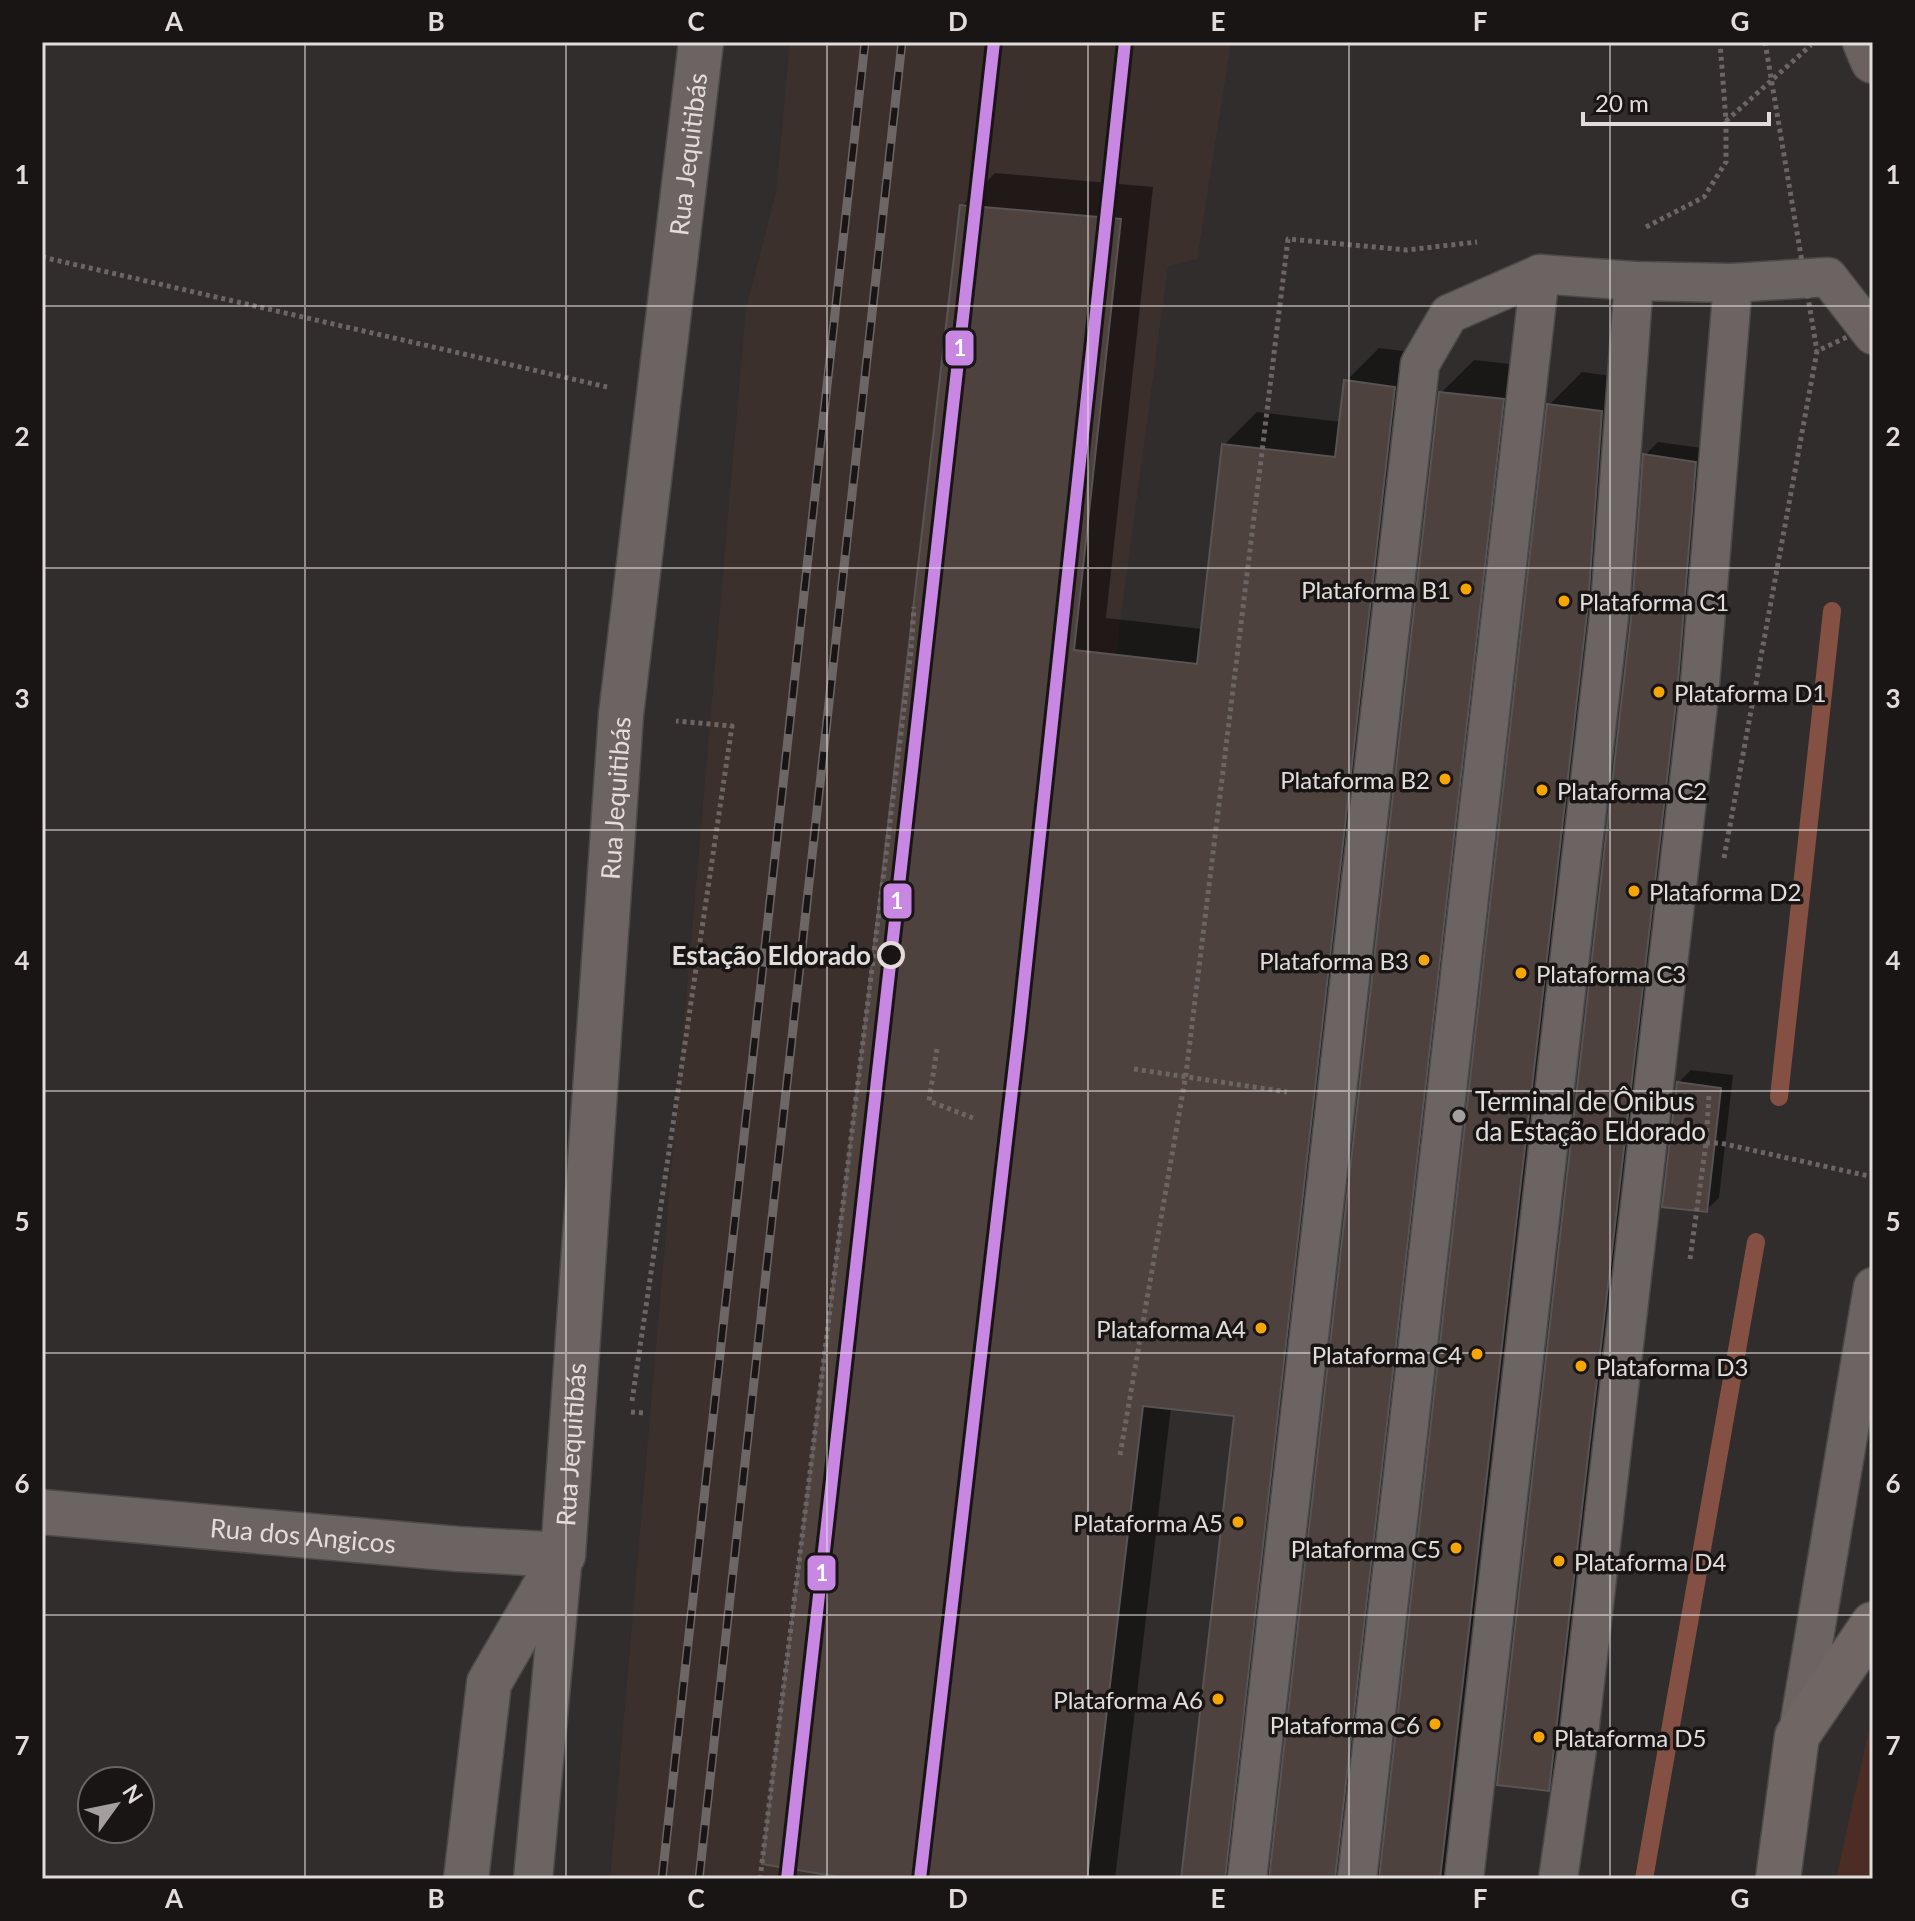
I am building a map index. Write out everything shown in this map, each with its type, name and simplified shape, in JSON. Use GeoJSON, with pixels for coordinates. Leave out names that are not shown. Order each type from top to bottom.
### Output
{"type":"FeatureCollection","features":[{"type":"Feature","properties":{"kind":"highway"},"geometry":{"type":"LineString","coordinates":[[1865,42],[1873,61]]}},
{"type":"Feature","properties":{"kind":"main road"},"geometry":{"type":"LineString","coordinates":[[1778,1879],[1797,1736],[1873,1624]]}},
{"type":"Feature","properties":{"kind":"street","name":"Rua Jequitibás"},"geometry":{"type":"LineString","coordinates":[[466,1879],[489,1683],[563,1555],[621,715],[701,42]]}},
{"type":"Feature","properties":{"kind":"street","name":"Rua dos Angicos"},"geometry":{"type":"LineString","coordinates":[[42,1512],[458,1549],[563,1555]]}},
{"type":"Feature","properties":{"kind":"lane"},"geometry":{"type":"LineString","coordinates":[[1357,1879],[1540,274]]}},
{"type":"Feature","properties":{"kind":"lane"},"geometry":{"type":"LineString","coordinates":[[1247,1879],[1420,364],[1449,314],[1540,274],[1634,281],[1733,283],[1828,277],[1873,335]]}},
{"type":"Feature","properties":{"kind":"lane"},"geometry":{"type":"LineString","coordinates":[[1464,1879],[1610,607],[1634,281]]}},
{"type":"Feature","properties":{"kind":"lane"},"geometry":{"type":"LineString","coordinates":[[1558,1879],[1581,1712],[1699,696],[1733,283]]}},
{"type":"Feature","properties":{"kind":"lane"},"geometry":{"type":"LineString","coordinates":[[1797,1736],[1873,1287]]}},
{"type":"Feature","properties":{"kind":"lane","name":"Rua Jequitibás"},"geometry":{"type":"LineString","coordinates":[[533,1879],[563,1555]]}},
{"type":"Feature","properties":{"kind":"path"},"geometry":{"type":"LineString","coordinates":[[1720,42],[1726,121],[1815,42]]}},
{"type":"Feature","properties":{"kind":"path"},"geometry":{"type":"LineString","coordinates":[[1724,858],[1817,351],[1765,42]]}},
{"type":"Feature","properties":{"kind":"path"},"geometry":{"type":"LineString","coordinates":[[42,257],[658,399]]}},
{"type":"Feature","properties":{"kind":"path"},"geometry":{"type":"LineString","coordinates":[[1817,351],[1873,325]]}},
{"type":"Feature","properties":{"kind":"path"},"geometry":{"type":"LineString","coordinates":[[760,1879],[865,1041],[914,607]]}},
{"type":"Feature","properties":{"kind":"path"},"geometry":{"type":"LineString","coordinates":[[621,715],[732,726],[631,1412],[644,1413]]}},
{"type":"Feature","properties":{"kind":"path"},"geometry":{"type":"LineString","coordinates":[[937,1049],[929,1101],[973,1118]]}},
{"type":"Feature","properties":{"kind":"path"},"geometry":{"type":"LineString","coordinates":[[1120,1455],[1186,1074],[1134,1069]]}},
{"type":"Feature","properties":{"kind":"shaded area"},"geometry":{"type":"Polygon","coordinates":[[[790,42],[1231,42],[1197,259],[1168,266],[951,1879],[610,1879],[746,308],[776,193],[790,42]]]}},
{"type":"Feature","properties":{"kind":"shaded area"},"geometry":{"type":"Polygon","coordinates":[[[1873,1712],[1873,1879],[1836,1879],[1873,1712]]]}},
{"type":"Feature","properties":{"kind":"building"},"geometry":{"type":"Polygon","coordinates":[[[960,205],[1121,219],[1074,650],[1197,664],[1222,444],[1335,457],[1344,380],[1395,387],[1225,1879],[1181,1879],[1234,1416],[1143,1406],[1087,1879],[851,1879],[762,1864],[863,1040],[960,205]]]}},
{"type":"Feature","properties":{"kind":"building"},"geometry":{"type":"Polygon","coordinates":[[[1439,392],[1504,399],[1335,1879],[1269,1879],[1439,392]]]}},
{"type":"Feature","properties":{"kind":"building"},"geometry":{"type":"Polygon","coordinates":[[[1547,404],[1602,411],[1588,605],[1440,1879],[1379,1879],[1547,404]]]}},
{"type":"Feature","properties":{"kind":"building"},"geometry":{"type":"Polygon","coordinates":[[[1643,454],[1696,462],[1677,694],[1549,1791],[1497,1785],[1632,610],[1643,454]]]}},
{"type":"Feature","properties":{"kind":"building"},"geometry":{"type":"Polygon","coordinates":[[[1677,1082],[1721,1088],[1707,1212],[1662,1207],[1677,1082]]]}},
{"type":"Feature","properties":{"kind":"waterway"},"geometry":{"type":"LineString","coordinates":[[1779,1097],[1832,611]]}},
{"type":"Feature","properties":{"kind":"waterway"},"geometry":{"type":"LineString","coordinates":[[1644,1879],[1756,1242]]}},
{"type":"Feature","properties":{"kind":"railway"},"geometry":{"type":"LineString","coordinates":[[662,1879],[865,42]]}},
{"type":"Feature","properties":{"kind":"railway"},"geometry":{"type":"LineString","coordinates":[[699,1879],[902,42]]}},
{"type":"Feature","properties":{"kind":"transit line","name":"1"},"geometry":{"type":"LineString","coordinates":[[787,1879],[994,42]]}},
{"type":"Feature","properties":{"kind":"transit line","name":"1"},"geometry":{"type":"LineString","coordinates":[[920,1879],[1019,1030],[1125,42]]}},
{"type":"Feature","properties":{"kind":"place","name":"Plataforma B1"},"geometry":{"type":"Point","coordinates":[1466,589]}},
{"type":"Feature","properties":{"kind":"place","name":"Plataforma C1"},"geometry":{"type":"Point","coordinates":[1564,601]}},
{"type":"Feature","properties":{"kind":"place","name":"Plataforma D1"},"geometry":{"type":"Point","coordinates":[1659,692]}},
{"type":"Feature","properties":{"kind":"place","name":"Plataforma B2"},"geometry":{"type":"Point","coordinates":[1445,779]}},
{"type":"Feature","properties":{"kind":"place","name":"Plataforma C2"},"geometry":{"type":"Point","coordinates":[1542,790]}},
{"type":"Feature","properties":{"kind":"place","name":"Plataforma D2"},"geometry":{"type":"Point","coordinates":[1634,891]}},
{"type":"Feature","properties":{"kind":"place","name":"Estação Eldorado"},"geometry":{"type":"Point","coordinates":[891,955]}},
{"type":"Feature","properties":{"kind":"place","name":"Plataforma B3"},"geometry":{"type":"Point","coordinates":[1424,960]}},
{"type":"Feature","properties":{"kind":"place","name":"Plataforma C3"},"geometry":{"type":"Point","coordinates":[1521,973]}},
{"type":"Feature","properties":{"kind":"place","name":"Terminal de Ônibus da Estação Eldorado"},"geometry":{"type":"Point","coordinates":[1459,1116]}},
{"type":"Feature","properties":{"kind":"place","name":"Plataforma A4"},"geometry":{"type":"Point","coordinates":[1261,1328]}},
{"type":"Feature","properties":{"kind":"place","name":"Plataforma C4"},"geometry":{"type":"Point","coordinates":[1477,1354]}},
{"type":"Feature","properties":{"kind":"place","name":"Plataforma D3"},"geometry":{"type":"Point","coordinates":[1581,1366]}},
{"type":"Feature","properties":{"kind":"place","name":"Plataforma A5"},"geometry":{"type":"Point","coordinates":[1238,1522]}},
{"type":"Feature","properties":{"kind":"place","name":"Plataforma C5"},"geometry":{"type":"Point","coordinates":[1456,1548]}},
{"type":"Feature","properties":{"kind":"place","name":"Plataforma D4"},"geometry":{"type":"Point","coordinates":[1559,1561]}},
{"type":"Feature","properties":{"kind":"place","name":"Plataforma A6"},"geometry":{"type":"Point","coordinates":[1218,1699]}},
{"type":"Feature","properties":{"kind":"place","name":"Plataforma C6"},"geometry":{"type":"Point","coordinates":[1435,1724]}},
{"type":"Feature","properties":{"kind":"place","name":"Plataforma D5"},"geometry":{"type":"Point","coordinates":[1539,1737]}}]}
